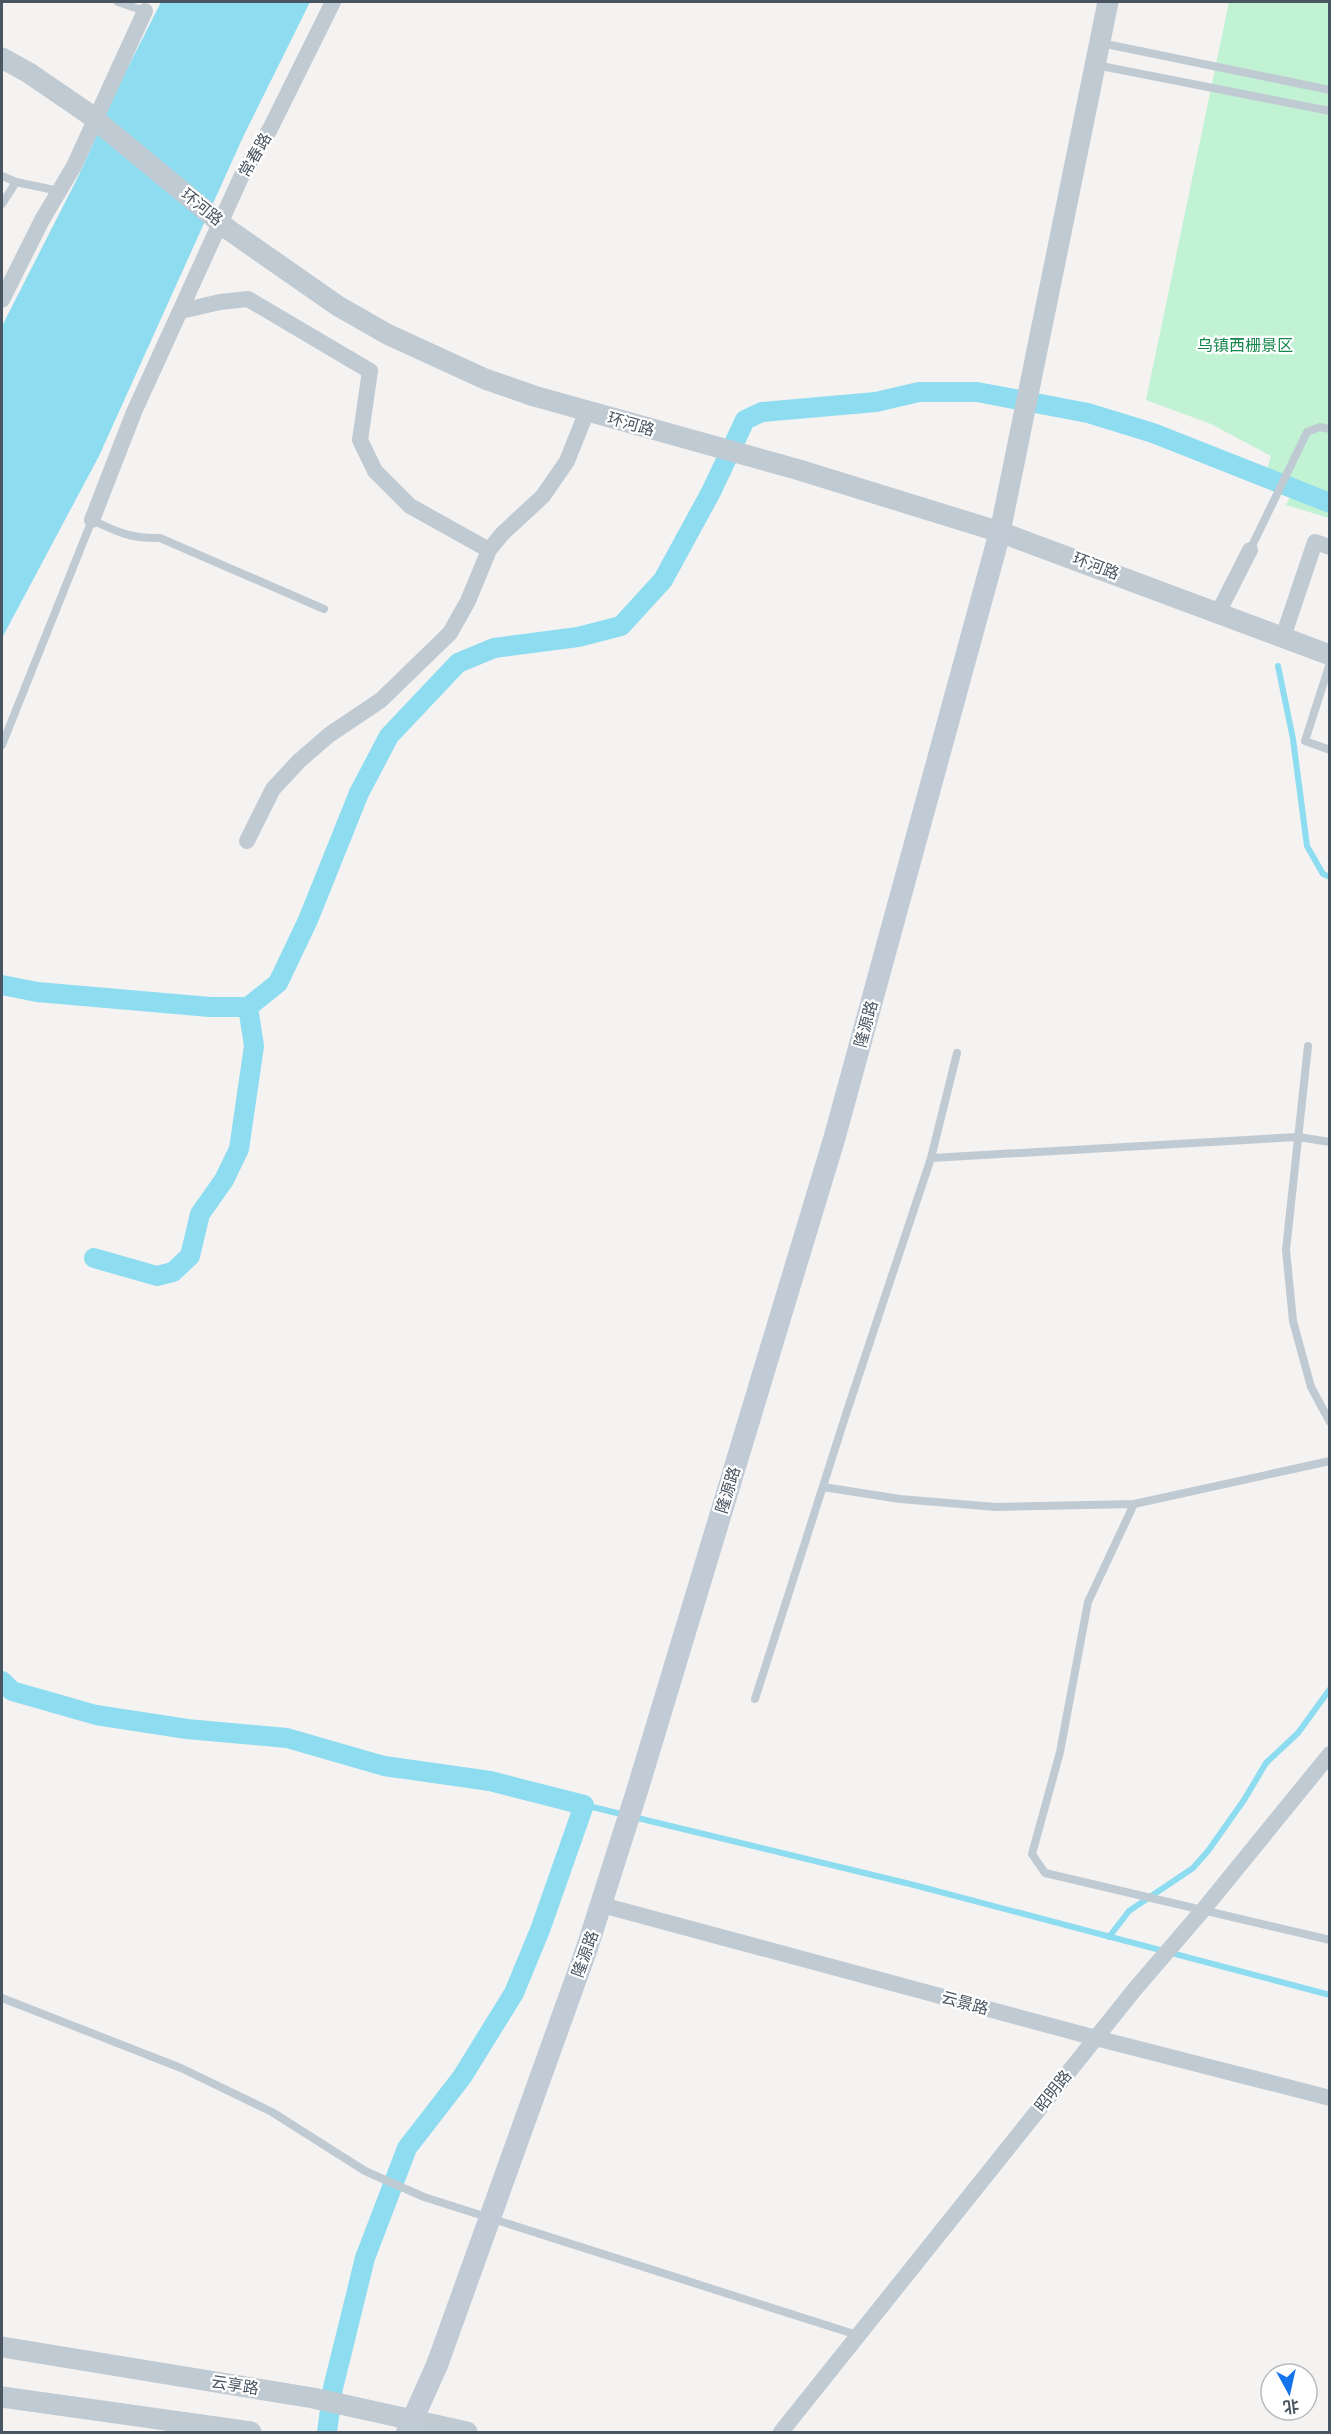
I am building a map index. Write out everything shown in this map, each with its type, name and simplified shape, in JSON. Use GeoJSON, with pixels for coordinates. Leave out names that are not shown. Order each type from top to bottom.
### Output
{"type":"FeatureCollection","features":[{"type":"Feature","properties":{"kind":"main road","name":"隆源路"},"geometry":{"type":"LineString","coordinates":[[409,2426],[437,2365],[602,1905],[835,1136],[1000,532]]}},
{"type":"Feature","properties":{"kind":"street","name":"常春路"},"geometry":{"type":"LineString","coordinates":[[92,520],[134,412],[243,173],[270,129],[333,2]]}},
{"type":"Feature","properties":{"kind":"street"},"geometry":{"type":"LineString","coordinates":[[1000,532],[1108,2]]}},
{"type":"Feature","properties":{"kind":"street"},"geometry":{"type":"LineString","coordinates":[[2,300],[74,166],[145,11]]}},
{"type":"Feature","properties":{"kind":"street","name":"环河路"},"geometry":{"type":"LineString","coordinates":[[2,58],[29,73],[86,112],[229,230],[301,282],[387,334],[485,379],[534,396],[796,469],[1000,532],[1329,655]]}},
{"type":"Feature","properties":{"kind":"street"},"geometry":{"type":"LineString","coordinates":[[181,311],[220,302],[248,299],[370,371],[363,406],[360,440],[375,471],[410,506],[489,550]]}},
{"type":"Feature","properties":{"kind":"street"},"geometry":{"type":"LineString","coordinates":[[247,841],[273,789],[298,761],[329,735],[381,700],[450,633],[468,601],[489,550],[503,533],[543,496],[567,461],[587,411]]}},
{"type":"Feature","properties":{"kind":"street"},"geometry":{"type":"LineString","coordinates":[[1283,637],[1315,542],[1329,547]]}},
{"type":"Feature","properties":{"kind":"street"},"geometry":{"type":"LineString","coordinates":[[1218,613],[1250,550]]}},
{"type":"Feature","properties":{"kind":"street","name":"昭明路"},"geometry":{"type":"LineString","coordinates":[[781,2433],[1135,1989],[1203,1910],[1329,1754]]}},
{"type":"Feature","properties":{"kind":"street","name":"云景路"},"geometry":{"type":"LineString","coordinates":[[602,1905],[1329,2098]]}},
{"type":"Feature","properties":{"kind":"street","name":"云享路"},"geometry":{"type":"LineString","coordinates":[[2,2347],[352,2405],[409,2426],[467,2433]]}},
{"type":"Feature","properties":{"kind":"street"},"geometry":{"type":"LineString","coordinates":[[2,2397],[250,2433]]}},
{"type":"Feature","properties":{"kind":"lane"},"geometry":{"type":"LineString","coordinates":[[118,2],[145,11]]}},
{"type":"Feature","properties":{"kind":"lane"},"geometry":{"type":"LineString","coordinates":[[1100,43],[1329,90]]}},
{"type":"Feature","properties":{"kind":"lane"},"geometry":{"type":"LineString","coordinates":[[1095,65],[1329,111]]}},
{"type":"Feature","properties":{"kind":"lane"},"geometry":{"type":"LineString","coordinates":[[2,176],[16,182],[59,191]]}},
{"type":"Feature","properties":{"kind":"lane"},"geometry":{"type":"LineString","coordinates":[[2,204],[16,182]]}},
{"type":"Feature","properties":{"kind":"lane"},"geometry":{"type":"LineString","coordinates":[[1250,550],[1307,432],[1320,427],[1329,429]]}},
{"type":"Feature","properties":{"kind":"lane"},"geometry":{"type":"LineString","coordinates":[[2,745],[92,520],[116,532],[138,538],[160,538],[324,609]]}},
{"type":"Feature","properties":{"kind":"lane"},"geometry":{"type":"LineString","coordinates":[[1329,663],[1305,741],[1329,750]]}},
{"type":"Feature","properties":{"kind":"lane"},"geometry":{"type":"LineString","coordinates":[[1308,1046],[1286,1250],[1293,1321],[1311,1387],[1329,1422]]}},
{"type":"Feature","properties":{"kind":"lane"},"geometry":{"type":"LineString","coordinates":[[755,1699],[931,1158],[957,1053]]}},
{"type":"Feature","properties":{"kind":"lane"},"geometry":{"type":"LineString","coordinates":[[931,1158],[1298,1137],[1329,1142]]}},
{"type":"Feature","properties":{"kind":"lane"},"geometry":{"type":"LineString","coordinates":[[823,1487],[900,1499],[996,1507],[1134,1504],[1329,1461]]}},
{"type":"Feature","properties":{"kind":"lane"},"geometry":{"type":"LineString","coordinates":[[1134,1504],[1088,1602],[1060,1752],[1032,1854],[1045,1873],[1329,1940]]}},
{"type":"Feature","properties":{"kind":"lane"},"geometry":{"type":"LineString","coordinates":[[2,1998],[191,2073],[272,2112],[365,2171],[424,2197],[854,2334]]}},
{"type":"Feature","properties":{"kind":"green space","name":"乌镇西栅景区"},"geometry":{"type":"Polygon","coordinates":[[[1229,2],[1329,2],[1329,518],[1286,505],[1290,497],[1263,482],[1271,456],[1211,424],[1146,400],[1229,2]]]}},
{"type":"Feature","properties":{"kind":"water"},"geometry":{"type":"Polygon","coordinates":[[[161,2],[310,2],[243,137],[99,456],[2,638],[2,326],[79,175],[121,81],[161,2]]]}},
{"type":"Feature","properties":{"kind":"waterway"},"geometry":{"type":"LineString","coordinates":[[2,985],[37,992],[210,1007],[248,1007],[278,983],[308,920],[359,793],[389,736],[458,663],[494,648],[578,637],[621,626],[663,580],[711,492],[745,420],[762,412],[876,402],[919,392],[977,392],[1088,413],[1153,433],[1330,503]]}},
{"type":"Feature","properties":{"kind":"waterway"},"geometry":{"type":"LineString","coordinates":[[1278,666],[1293,739],[1307,846],[1323,874],[1330,877]]}},
{"type":"Feature","properties":{"kind":"waterway"},"geometry":{"type":"LineString","coordinates":[[94,1258],[157,1276],[173,1272],[190,1256],[200,1214],[224,1180],[239,1149],[254,1046],[248,1007]]}},
{"type":"Feature","properties":{"kind":"waterway"},"geometry":{"type":"LineString","coordinates":[[2,1681],[12,1691],[96,1715],[187,1729],[287,1738],[384,1766],[490,1781],[584,1805],[540,1930],[514,1993],[462,2077],[407,2148],[365,2258],[333,2388],[327,2432]]}},
{"type":"Feature","properties":{"kind":"waterway"},"geometry":{"type":"LineString","coordinates":[[1109,1937],[1129,1911],[1193,1868],[1244,1800],[1266,1763],[1298,1733],[1330,1689]]}},
{"type":"Feature","properties":{"kind":"waterway"},"geometry":{"type":"LineString","coordinates":[[584,1805],[914,1885],[1330,1995]]}}]}
